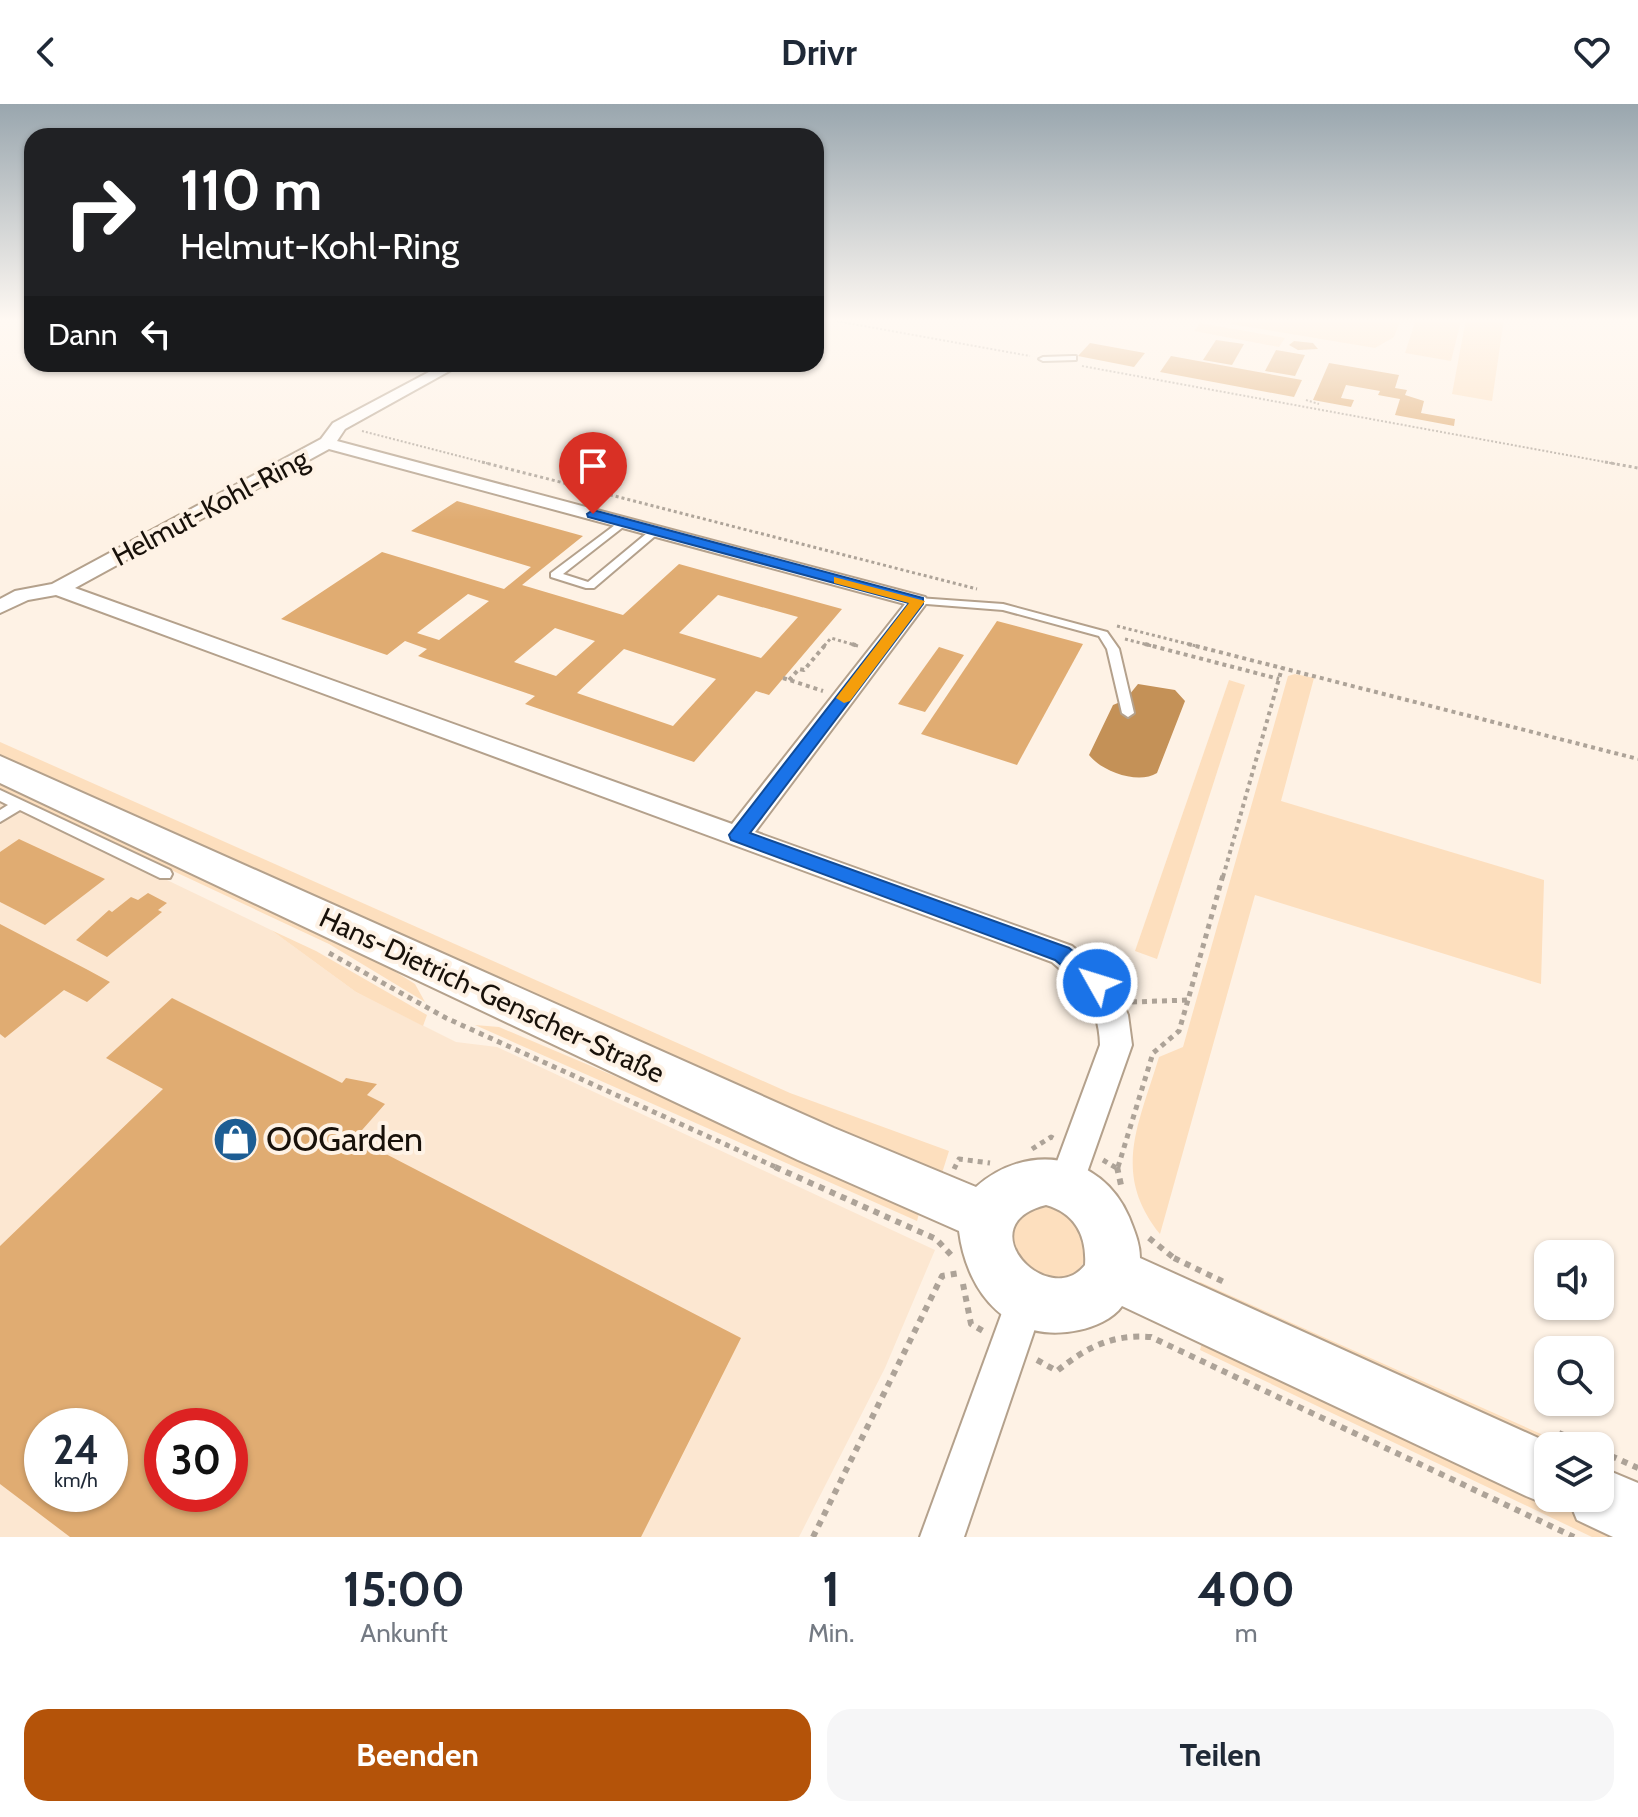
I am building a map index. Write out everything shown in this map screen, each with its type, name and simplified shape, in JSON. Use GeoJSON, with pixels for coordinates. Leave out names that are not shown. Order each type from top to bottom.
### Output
{"type":"FeatureCollection","features":[{"type":"Feature","properties":{"kind":"street"},"geometry":{"type":"LineString","coordinates":[[327,443],[339,426],[414,386]]}},
{"type":"Feature","properties":{"kind":"street","name":"Helmut-Kohl-Ring"},"geometry":{"type":"LineString","coordinates":[[58,589],[327,443],[918,601]]}},
{"type":"Feature","properties":{"kind":"street"},"geometry":{"type":"LineString","coordinates":[[0,607],[22,595],[58,589]]}},
{"type":"Feature","properties":{"kind":"street","name":"Helmut-Kohl-Ring"},"geometry":{"type":"LineString","coordinates":[[58,589],[1062,954],[1097,983],[1117,1024],[1116,1045],[1066,1186]]}},
{"type":"Feature","properties":{"kind":"street"},"geometry":{"type":"LineString","coordinates":[[738,835],[918,601]]}},
{"type":"Feature","properties":{"kind":"street","name":"Hans-Dietrich-Genscher-Straße"},"geometry":{"type":"LineString","coordinates":[[0,768],[816,1144],[987,1217]]}},
{"type":"Feature","properties":{"kind":"street"},"geometry":{"type":"LineString","coordinates":[[942,1537],[1018,1322],[1009,1287],[991,1263],[984,1235],[987,1217],[996,1201],[1009,1189],[1027,1182],[1046,1181],[1066,1186],[1085,1197],[1100,1213],[1110,1232],[1114,1253],[1111,1273],[1102,1289],[1087,1301],[1068,1307],[1047,1306],[1018,1322]]}},
{"type":"Feature","properties":{"kind":"street"},"geometry":{"type":"LineString","coordinates":[[1111,1273],[1534,1468]]}},
{"type":"Feature","properties":{"kind":"street"},"geometry":{"type":"LineString","coordinates":[[1614,1505],[1638,1516]]}},
{"type":"Feature","properties":{"kind":"lane"},"geometry":{"type":"LineString","coordinates":[[623,522],[555,575],[590,586],[656,531]]}},
{"type":"Feature","properties":{"kind":"lane"},"geometry":{"type":"LineString","coordinates":[[918,601],[1003,607],[1103,634],[1113,649],[1128,713]]}},
{"type":"Feature","properties":{"kind":"lane"},"geometry":{"type":"LineString","coordinates":[[0,795],[165,874]]}},
{"type":"Feature","properties":{"kind":"lane"},"geometry":{"type":"LineString","coordinates":[[0,817],[19,804]]}},
{"type":"Feature","properties":{"kind":"path"},"geometry":{"type":"LineString","coordinates":[[1190,386],[1638,468]]}},
{"type":"Feature","properties":{"kind":"path"},"geometry":{"type":"LineString","coordinates":[[1306,400],[1319,404]]}},
{"type":"Feature","properties":{"kind":"path"},"geometry":{"type":"LineString","coordinates":[[1103,634],[1279,679]]}},
{"type":"Feature","properties":{"kind":"path"},"geometry":{"type":"LineString","coordinates":[[789,680],[799,669],[804,670],[831,638],[879,652]]}},
{"type":"Feature","properties":{"kind":"path"},"geometry":{"type":"LineString","coordinates":[[1118,1167],[1153,1053],[1179,1031],[1282,668]]}},
{"type":"Feature","properties":{"kind":"path"},"geometry":{"type":"LineString","coordinates":[[783,678],[797,683]]}},
{"type":"Feature","properties":{"kind":"path"},"geometry":{"type":"LineString","coordinates":[[319,947],[446,1018],[936,1239],[952,1255],[960,1272],[971,1324],[1018,1322],[1057,1371],[1105,1338],[1126,1334],[1151,1337],[1574,1537]]}},
{"type":"Feature","properties":{"kind":"path"},"geometry":{"type":"LineString","coordinates":[[1109,1003],[1188,1000]]}},
{"type":"Feature","properties":{"kind":"path"},"geometry":{"type":"LineString","coordinates":[[813,1537],[942,1276],[960,1272]]}},
{"type":"Feature","properties":{"kind":"path"},"geometry":{"type":"LineString","coordinates":[[1614,1457],[1638,1468]]}},
{"type":"Feature","properties":{"kind":"shaded area"},"geometry":{"type":"Polygon","coordinates":[[[1454,386],[1494,386],[1492,401],[1452,394],[1454,386]]]}},
{"type":"Feature","properties":{"kind":"shaded area"},"geometry":{"type":"Polygon","coordinates":[[[1295,674],[1314,678],[1281,801],[1544,880],[1541,984],[1255,895],[1160,1234],[1145,1212],[1136,1190],[1133,1169],[1138,1126],[1159,1057],[1183,1047],[1288,676],[1295,674]]]}},
{"type":"Feature","properties":{"kind":"shaded area"},"geometry":{"type":"Polygon","coordinates":[[[1229,680],[1245,685],[1157,959],[1135,951],[1229,680]]]}},
{"type":"Feature","properties":{"kind":"shaded area"},"geometry":{"type":"Polygon","coordinates":[[[1138,684],[1175,690],[1185,701],[1157,773],[1140,778],[1111,771],[1089,755],[1113,705],[1125,700],[1138,684]]]}},
{"type":"Feature","properties":{"kind":"shaded area"},"geometry":{"type":"Polygon","coordinates":[[[0,742],[790,1093],[949,1151],[942,1173],[779,1112],[0,757],[0,742]]]}},
{"type":"Feature","properties":{"kind":"shaded area"},"geometry":{"type":"Polygon","coordinates":[[[0,781],[346,941],[415,984],[425,1002],[329,944],[0,790],[0,781]]]}},
{"type":"Feature","properties":{"kind":"shaded area"},"geometry":{"type":"Polygon","coordinates":[[[0,800],[271,930],[356,992],[456,1042],[497,1047],[935,1250],[885,1368],[799,1537],[0,1537],[0,800]]]}},
{"type":"Feature","properties":{"kind":"shaded area"},"geometry":{"type":"Polygon","coordinates":[[[271,930],[316,951],[427,1015],[423,1026],[356,992],[271,930]]]}},
{"type":"Feature","properties":{"kind":"shaded area"},"geometry":{"type":"Polygon","coordinates":[[[475,1025],[499,1027],[921,1206],[917,1221],[475,1025]]]}},
{"type":"Feature","properties":{"kind":"shaded area"},"geometry":{"type":"Polygon","coordinates":[[[1055,1204],[1078,1219],[1088,1256],[1075,1275],[1056,1279],[1029,1271],[1015,1256],[1010,1241],[1012,1221],[1030,1205],[1055,1204]]]}},
{"type":"Feature","properties":{"kind":"shaded area"},"geometry":{"type":"Polygon","coordinates":[[[1200,1282],[1537,1432],[1534,1432],[1534,1440],[1194,1295],[1200,1282]]]}},
{"type":"Feature","properties":{"kind":"shaded area"},"geometry":{"type":"Polygon","coordinates":[[[1203,1339],[1534,1490],[1534,1509],[1200,1350],[1203,1339]]]}},
{"type":"Feature","properties":{"kind":"shaded area"},"geometry":{"type":"Polygon","coordinates":[[[1540,1512],[1582,1512],[1637,1537],[1592,1537],[1540,1512]]]}},
{"type":"Feature","properties":{"kind":"building"},"geometry":{"type":"Polygon","coordinates":[[[1234,386],[1299,386],[1294,397],[1234,386]]]}},
{"type":"Feature","properties":{"kind":"building"},"geometry":{"type":"Polygon","coordinates":[[[1319,386],[1346,386],[1341,398],[1354,400],[1351,407],[1313,400],[1319,386]]]}},
{"type":"Feature","properties":{"kind":"building"},"geometry":{"type":"Polygon","coordinates":[[[1351,386],[1396,386],[1407,390],[1405,395],[1424,401],[1421,413],[1455,419],[1454,426],[1395,415],[1400,399],[1378,395],[1380,391],[1351,386]]]}},
{"type":"Feature","properties":{"kind":"building"},"geometry":{"type":"Polygon","coordinates":[[[457,501],[583,536],[522,585],[623,615],[679,564],[842,609],[769,695],[756,691],[694,762],[525,704],[535,696],[418,656],[427,649],[405,641],[387,655],[281,619],[382,552],[504,589],[531,567],[411,531],[457,501]],[[468,594],[417,633],[439,640],[489,601],[468,594]],[[718,595],[679,633],[761,658],[798,617],[718,595]],[[555,628],[514,662],[556,676],[595,641],[555,628]],[[624,649],[577,693],[673,726],[716,679],[624,649]]]}},
{"type":"Feature","properties":{"kind":"building"},"geometry":{"type":"Polygon","coordinates":[[[997,621],[1083,644],[1017,765],[921,734],[997,621]]]}},
{"type":"Feature","properties":{"kind":"building"},"geometry":{"type":"Polygon","coordinates":[[[939,647],[964,655],[925,712],[898,704],[939,647]]]}},
{"type":"Feature","properties":{"kind":"building"},"geometry":{"type":"Polygon","coordinates":[[[19,839],[105,879],[45,925],[0,902],[0,852],[19,839]]]}},
{"type":"Feature","properties":{"kind":"building"},"geometry":{"type":"Polygon","coordinates":[[[148,893],[167,903],[158,910],[162,912],[107,957],[76,940],[109,910],[112,912],[131,897],[138,900],[148,893]]]}},
{"type":"Feature","properties":{"kind":"building"},"geometry":{"type":"Polygon","coordinates":[[[0,924],[110,982],[87,1002],[64,990],[5,1038],[0,1034],[0,924]]]}},
{"type":"Feature","properties":{"kind":"building"},"geometry":{"type":"Polygon","coordinates":[[[172,998],[342,1083],[346,1078],[377,1084],[367,1095],[385,1104],[355,1138],[741,1338],[641,1537],[70,1537],[37,1512],[128,1512],[128,1408],[24,1408],[24,1502],[0,1484],[0,1246],[163,1089],[106,1058],[172,998]]]}},
{"type":"Feature","properties":{"kind":"slow traffic"},"geometry":{"type":"LineString","coordinates":[[838,580],[918,601],[844,698]]}},
{"type":"Feature","properties":{"kind":"place","name":"OOGarden"},"geometry":{"type":"Point","coordinates":[235,1139]}},
{"type":"Feature","properties":{"kind":"route"},"geometry":{"type":"LineString","coordinates":[[593,514],[918,601],[738,835],[1062,954],[1097,983]]}}]}
